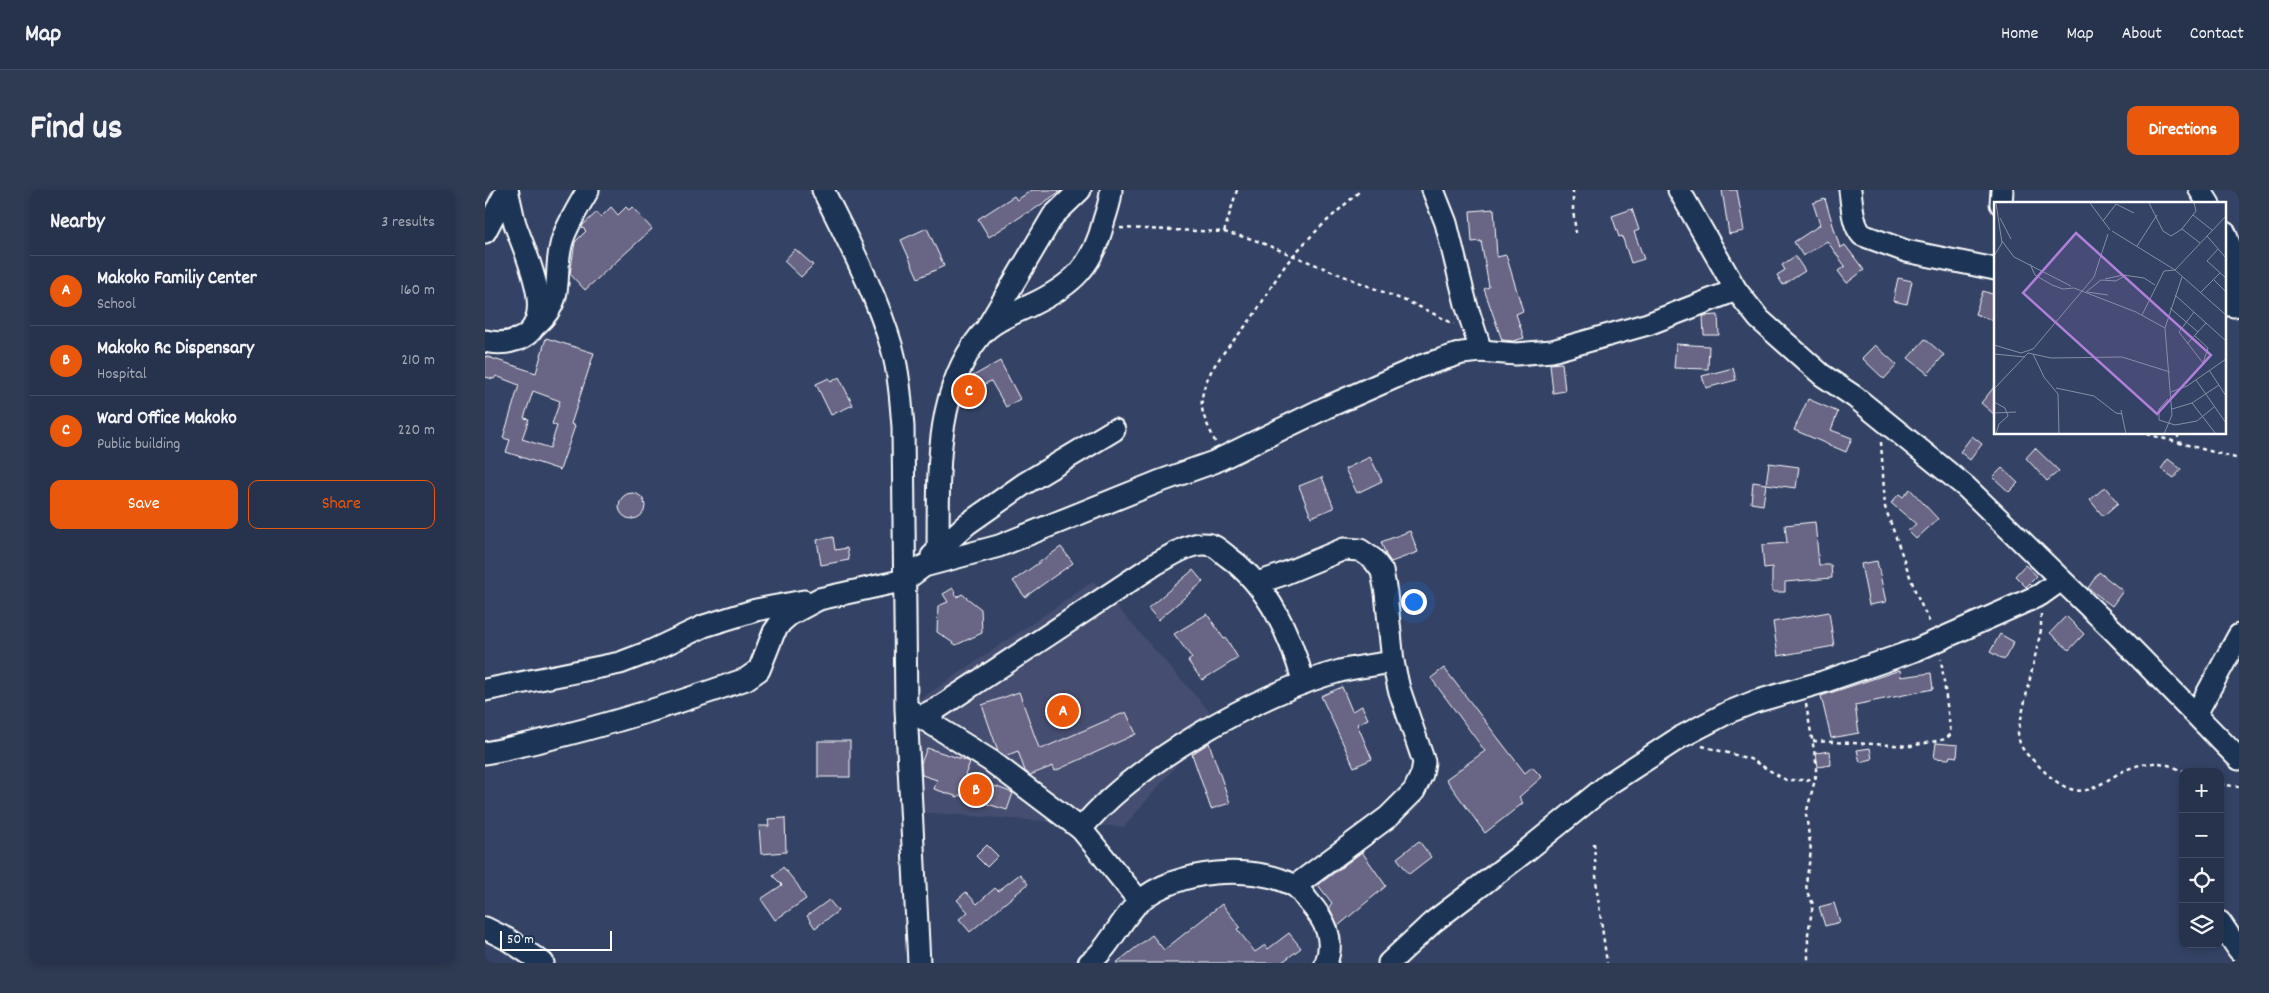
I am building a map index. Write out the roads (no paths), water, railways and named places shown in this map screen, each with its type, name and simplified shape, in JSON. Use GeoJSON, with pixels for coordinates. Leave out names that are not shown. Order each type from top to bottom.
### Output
{"type":"FeatureCollection","features":[{"type":"Feature","properties":{"kind":"street"},"geometry":{"type":"LineString","coordinates":[[485,232],[507,190]]}},
{"type":"Feature","properties":{"kind":"street"},"geometry":{"type":"LineString","coordinates":[[507,190],[514,221],[537,290],[539,312],[533,328]]}},
{"type":"Feature","properties":{"kind":"street"},"geometry":{"type":"LineString","coordinates":[[485,341],[507,343],[522,337],[553,308],[563,239],[587,190]]}},
{"type":"Feature","properties":{"kind":"street"},"geometry":{"type":"LineString","coordinates":[[823,190],[871,290],[892,348],[899,386],[903,427],[905,580],[913,713],[919,963]]}},
{"type":"Feature","properties":{"kind":"street"},"geometry":{"type":"LineString","coordinates":[[938,549],[939,447],[962,364],[988,326],[1053,216],[1061,206],[1080,190]]}},
{"type":"Feature","properties":{"kind":"street"},"geometry":{"type":"LineString","coordinates":[[988,326],[1066,286],[1080,273],[1091,258],[1103,227],[1111,190]]}},
{"type":"Feature","properties":{"kind":"street"},"geometry":{"type":"LineString","coordinates":[[1433,190],[1446,223],[1466,304],[1479,342]]}},
{"type":"Feature","properties":{"kind":"street"},"geometry":{"type":"LineString","coordinates":[[1679,190],[1736,290],[1759,319],[1822,375],[1880,418],[1966,487],[2196,714],[2239,759]]}},
{"type":"Feature","properties":{"kind":"street"},"geometry":{"type":"LineString","coordinates":[[1850,190],[1854,218],[1858,231],[1862,235],[1907,251],[1994,269]]}},
{"type":"Feature","properties":{"kind":"street"},"geometry":{"type":"LineString","coordinates":[[2199,190],[2208,202]]}},
{"type":"Feature","properties":{"kind":"street"},"geometry":{"type":"LineString","coordinates":[[2227,238],[2235,258],[2237,282],[2235,306],[2227,304]]}},
{"type":"Feature","properties":{"kind":"street"},"geometry":{"type":"LineString","coordinates":[[1479,342],[1516,354],[1552,351],[1648,324],[1736,290]]}},
{"type":"Feature","properties":{"kind":"street"},"geometry":{"type":"LineString","coordinates":[[924,566],[999,546],[1158,482],[1214,462],[1325,408],[1421,366],[1462,353],[1479,342]]}},
{"type":"Feature","properties":{"kind":"street"},"geometry":{"type":"LineString","coordinates":[[485,690],[620,663],[722,620],[756,610],[819,599],[905,580],[924,566],[938,549],[967,524],[1024,484],[1115,430]]}},
{"type":"Feature","properties":{"kind":"street"},"geometry":{"type":"LineString","coordinates":[[913,713],[938,708],[1157,563],[1189,546],[1212,545],[1234,561],[1257,583],[1287,634],[1304,683]]}},
{"type":"Feature","properties":{"kind":"street"},"geometry":{"type":"LineString","coordinates":[[1257,583],[1281,575],[1344,548],[1360,550],[1373,559],[1382,571],[1393,662],[1406,712],[1424,762],[1422,774],[1414,791],[1388,816],[1295,886]]}},
{"type":"Feature","properties":{"kind":"street"},"geometry":{"type":"LineString","coordinates":[[1389,963],[1433,922],[1485,880],[1527,851],[1609,783],[1679,738],[1729,712],[1754,702],[1804,688],[1938,641],[2040,595],[2061,580]]}},
{"type":"Feature","properties":{"kind":"street"},"geometry":{"type":"LineString","coordinates":[[485,753],[517,747],[645,713],[746,679],[759,670],[774,632],[781,622],[789,615],[819,599]]}},
{"type":"Feature","properties":{"kind":"street"},"geometry":{"type":"LineString","coordinates":[[2196,714],[2239,635]]}},
{"type":"Feature","properties":{"kind":"street"},"geometry":{"type":"LineString","coordinates":[[1081,829],[1113,796],[1173,751],[1231,716],[1304,683],[1341,671],[1393,662]]}},
{"type":"Feature","properties":{"kind":"street"},"geometry":{"type":"LineString","coordinates":[[913,713],[991,761],[1081,829],[1140,902]]}},
{"type":"Feature","properties":{"kind":"street"},"geometry":{"type":"LineString","coordinates":[[1089,963],[1140,902],[1172,882],[1214,873],[1241,872],[1273,877],[1295,886],[1311,904],[1328,930],[1331,950],[1326,963]]}},
{"type":"Feature","properties":{"kind":"street"},"geometry":{"type":"LineString","coordinates":[[485,928],[507,939],[543,963]]}},
{"type":"Feature","properties":{"kind":"street"},"geometry":{"type":"LineString","coordinates":[[2224,928],[2239,950]]}},
{"type":"Feature","properties":{"kind":"place","name":"Ward Office Makoko"},"geometry":{"type":"Point","coordinates":[969,391]}},
{"type":"Feature","properties":{"kind":"place","name":"Makoko Familiy Center"},"geometry":{"type":"Point","coordinates":[1063,711]}},
{"type":"Feature","properties":{"kind":"place","name":"Makoko Rc Dispensary"},"geometry":{"type":"Point","coordinates":[976,790]}}]}
